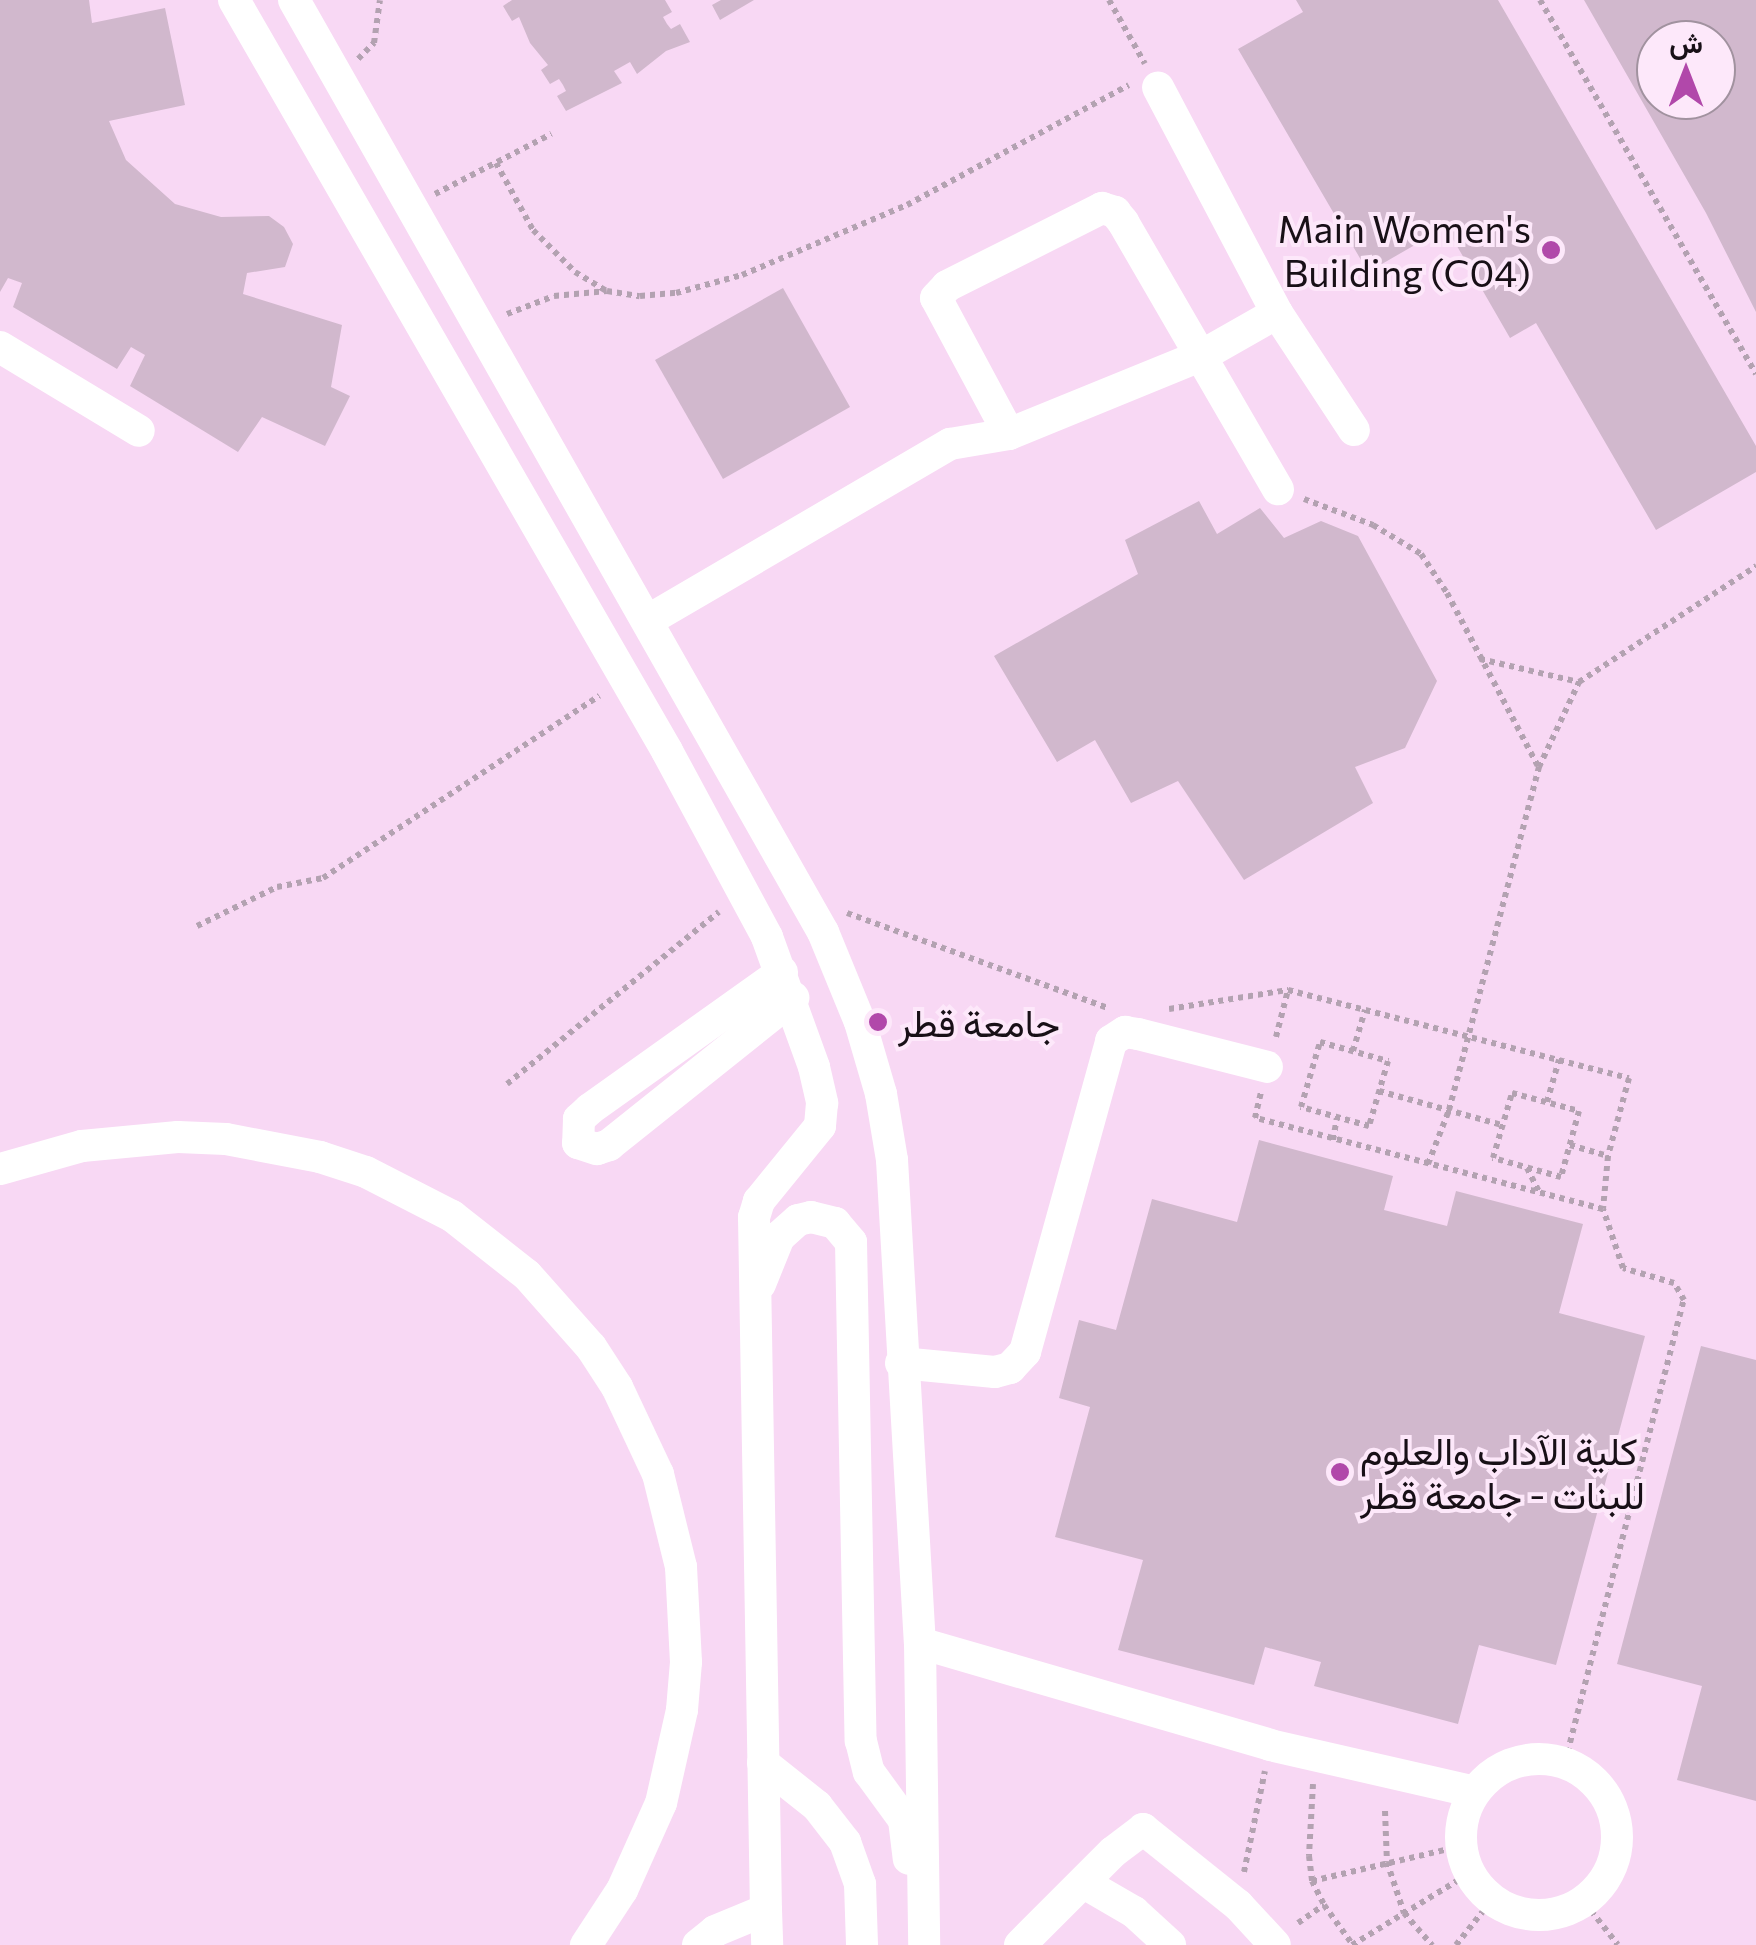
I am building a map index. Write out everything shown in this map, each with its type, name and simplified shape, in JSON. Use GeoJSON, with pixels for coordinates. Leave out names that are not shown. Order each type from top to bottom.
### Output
{"type":"FeatureCollection","features":[{"type":"Feature","properties":{"kind":"street"},"geometry":{"type":"LineString","coordinates":[[234,0],[626,678],[743,892],[787,985],[824,1114],[814,1136],[754,1211],[767,1945]]}},
{"type":"Feature","properties":{"kind":"street"},"geometry":{"type":"LineString","coordinates":[[294,0],[823,932],[860,1022],[881,1094],[892,1160],[920,1643],[924,1933]]}},
{"type":"Feature","properties":{"kind":"street"},"geometry":{"type":"LineString","coordinates":[[1154,80],[1277,312],[1354,430]]}},
{"type":"Feature","properties":{"kind":"street"},"geometry":{"type":"LineString","coordinates":[[1009,434],[936,298],[947,286],[1102,208],[1116,212],[1123,222],[1278,489]]}},
{"type":"Feature","properties":{"kind":"street"},"geometry":{"type":"LineString","coordinates":[[647,621],[950,444],[1009,434],[1203,356],[1277,312]]}},
{"type":"Feature","properties":{"kind":"street"},"geometry":{"type":"LineString","coordinates":[[0,347],[138,431]]}},
{"type":"Feature","properties":{"kind":"street"},"geometry":{"type":"LineString","coordinates":[[667,751],[710,728]]}},
{"type":"Feature","properties":{"kind":"street"},"geometry":{"type":"LineString","coordinates":[[787,985],[609,1145],[597,1150],[578,1143],[579,1119],[590,1109],[787,985]]}},
{"type":"Feature","properties":{"kind":"street"},"geometry":{"type":"LineString","coordinates":[[901,1363],[995,1372],[1010,1368],[1025,1352],[1111,1041],[1124,1032],[1138,1034],[1268,1067]]}},
{"type":"Feature","properties":{"kind":"street"},"geometry":{"type":"LineString","coordinates":[[0,1170],[82,1146],[146,1138],[226,1139],[320,1157],[380,1179],[452,1216],[527,1275],[591,1347],[617,1387],[658,1474],[681,1566],[686,1662],[682,1710],[660,1803],[622,1890],[586,1945]]}},
{"type":"Feature","properties":{"kind":"street"},"geometry":{"type":"LineString","coordinates":[[756,1294],[787,1227],[810,1217],[835,1223],[845,1231],[854,1254],[856,1306],[861,1741],[868,1772],[904,1820],[911,1886],[924,1933]]}},
{"type":"Feature","properties":{"kind":"street"},"geometry":{"type":"LineString","coordinates":[[920,1643],[1270,1746],[1474,1792]]}},
{"type":"Feature","properties":{"kind":"street"},"geometry":{"type":"LineString","coordinates":[[1521,1760],[1565,1762],[1605,1793],[1618,1828],[1613,1866],[1585,1903],[1538,1916],[1519,1913],[1492,1900],[1465,1859],[1461,1827],[1474,1792],[1487,1778],[1521,1760]]}},
{"type":"Feature","properties":{"kind":"street"},"geometry":{"type":"LineString","coordinates":[[763,1763],[817,1806],[845,1842],[860,1884],[862,1945]]}},
{"type":"Feature","properties":{"kind":"street"},"geometry":{"type":"LineString","coordinates":[[1020,1945],[1142,1829],[1238,1905],[1274,1943]]}},
{"type":"Feature","properties":{"kind":"street"},"geometry":{"type":"LineString","coordinates":[[1084,1883],[1134,1912],[1170,1945]]}},
{"type":"Feature","properties":{"kind":"street"},"geometry":{"type":"LineString","coordinates":[[698,1945],[715,1931],[766,1910]]}},
{"type":"Feature","properties":{"kind":"path"},"geometry":{"type":"LineString","coordinates":[[336,72],[366,54],[374,43],[380,0]]}},
{"type":"Feature","properties":{"kind":"path"},"geometry":{"type":"LineString","coordinates":[[478,325],[554,296],[607,291],[640,296],[676,293],[742,276],[906,205],[1154,80],[1109,0]]}},
{"type":"Feature","properties":{"kind":"path"},"geometry":{"type":"LineString","coordinates":[[1540,0],[1756,374]]}},
{"type":"Feature","properties":{"kind":"path"},"geometry":{"type":"LineString","coordinates":[[412,206],[551,134]]}},
{"type":"Feature","properties":{"kind":"path"},"geometry":{"type":"LineString","coordinates":[[496,163],[533,230],[575,272],[607,291]]}},
{"type":"Feature","properties":{"kind":"path"},"geometry":{"type":"LineString","coordinates":[[1278,489],[1373,525],[1421,554],[1447,593],[1539,767]]}},
{"type":"Feature","properties":{"kind":"path"},"geometry":{"type":"LineString","coordinates":[[1428,1164],[1449,1110],[1539,767],[1579,682],[1756,566]]}},
{"type":"Feature","properties":{"kind":"path"},"geometry":{"type":"LineString","coordinates":[[1479,659],[1579,682]]}},
{"type":"Feature","properties":{"kind":"path"},"geometry":{"type":"LineString","coordinates":[[197,926],[277,886],[323,878],[626,678]]}},
{"type":"Feature","properties":{"kind":"path"},"geometry":{"type":"LineString","coordinates":[[507,1084],[743,892]]}},
{"type":"Feature","properties":{"kind":"path"},"geometry":{"type":"LineString","coordinates":[[800,896],[1127,1015]]}},
{"type":"Feature","properties":{"kind":"path"},"geometry":{"type":"LineString","coordinates":[[1288,990],[1255,1118],[1603,1209]]}},
{"type":"Feature","properties":{"kind":"path"},"geometry":{"type":"LineString","coordinates":[[1163,1010],[1288,990],[1629,1078],[1608,1156],[1603,1209],[1623,1268],[1674,1283],[1684,1300],[1565,1762]]}},
{"type":"Feature","properties":{"kind":"path"},"geometry":{"type":"LineString","coordinates":[[1353,1051],[1365,1010]]}},
{"type":"Feature","properties":{"kind":"path"},"geometry":{"type":"LineString","coordinates":[[1320,1042],[1388,1061],[1379,1092],[1369,1126],[1301,1107],[1320,1042]]}},
{"type":"Feature","properties":{"kind":"path"},"geometry":{"type":"LineString","coordinates":[[1547,1102],[1559,1060]]}},
{"type":"Feature","properties":{"kind":"path"},"geometry":{"type":"LineString","coordinates":[[1379,1092],[1502,1126]]}},
{"type":"Feature","properties":{"kind":"path"},"geometry":{"type":"LineString","coordinates":[[1512,1092],[1547,1102],[1580,1111],[1561,1177],[1493,1158],[1512,1092]]}},
{"type":"Feature","properties":{"kind":"path"},"geometry":{"type":"LineString","coordinates":[[1332,1140],[1337,1118]]}},
{"type":"Feature","properties":{"kind":"path"},"geometry":{"type":"LineString","coordinates":[[1570,1145],[1608,1156]]}},
{"type":"Feature","properties":{"kind":"path"},"geometry":{"type":"LineString","coordinates":[[1527,1168],[1540,1193]]}},
{"type":"Feature","properties":{"kind":"path"},"geometry":{"type":"LineString","coordinates":[[1238,1905],[1270,1746]]}},
{"type":"Feature","properties":{"kind":"path"},"geometry":{"type":"LineString","coordinates":[[1318,1756],[1312,1791],[1312,1881],[1353,1945],[1404,1913],[1465,1859]]}},
{"type":"Feature","properties":{"kind":"path"},"geometry":{"type":"LineString","coordinates":[[1385,1811],[1387,1862],[1404,1913],[1432,1945]]}},
{"type":"Feature","properties":{"kind":"path"},"geometry":{"type":"LineString","coordinates":[[1312,1881],[1387,1862],[1465,1859]]}},
{"type":"Feature","properties":{"kind":"path"},"geometry":{"type":"LineString","coordinates":[[1456,1945],[1492,1900]]}},
{"type":"Feature","properties":{"kind":"path"},"geometry":{"type":"LineString","coordinates":[[1585,1903],[1618,1945]]}},
{"type":"Feature","properties":{"kind":"path"},"geometry":{"type":"LineString","coordinates":[[1274,1943],[1324,1905]]}},
{"type":"Feature","properties":{"kind":"shaded area","name":"جامعة قطر"},"geometry":{"type":"Polygon","coordinates":[[[0,0],[1756,0],[1756,1945],[0,1945],[0,0]]]}},
{"type":"Feature","properties":{"kind":"building"},"geometry":{"type":"Polygon","coordinates":[[[0,0],[89,0],[92,23],[165,8],[185,105],[109,121],[126,160],[175,204],[221,217],[269,216],[284,227],[293,244],[285,267],[247,273],[243,294],[342,325],[331,387],[350,396],[325,446],[262,417],[238,452],[130,386],[145,355],[131,347],[117,369],[13,307],[22,283],[8,278],[0,292],[0,0]]]}},
{"type":"Feature","properties":{"kind":"building"},"geometry":{"type":"Polygon","coordinates":[[[512,0],[665,0],[672,12],[663,17],[667,24],[671,29],[680,24],[690,42],[666,51],[637,74],[630,62],[614,71],[622,83],[566,111],[557,96],[566,91],[563,85],[559,79],[550,84],[541,70],[548,65],[530,43],[519,17],[512,21],[503,6],[512,0]]]}},
{"type":"Feature","properties":{"kind":"building"},"geometry":{"type":"Polygon","coordinates":[[[721,0],[754,0],[720,20],[712,5],[721,0]]]}},
{"type":"Feature","properties":{"kind":"building","name":"Main Women's Building (C04)"},"geometry":{"type":"Polygon","coordinates":[[[1296,0],[1498,0],[1756,446],[1756,472],[1656,530],[1536,323],[1510,338],[1446,227],[1368,272],[1238,49],[1303,12],[1296,0]]]}},
{"type":"Feature","properties":{"kind":"building"},"geometry":{"type":"Polygon","coordinates":[[[1584,0],[1756,0],[1756,312],[1653,120],[1736,120],[1736,20],[1636,20],[1636,91],[1584,0]]]}},
{"type":"Feature","properties":{"kind":"building"},"geometry":{"type":"Polygon","coordinates":[[[783,288],[850,407],[723,479],[655,360],[783,288]]]}},
{"type":"Feature","properties":{"kind":"building"},"geometry":{"type":"Polygon","coordinates":[[[1199,501],[1217,534],[1260,508],[1284,538],[1321,521],[1358,536],[1437,681],[1405,748],[1355,767],[1373,803],[1244,880],[1178,781],[1131,803],[1095,740],[1057,762],[994,656],[1138,574],[1125,540],[1199,501]]]}},
{"type":"Feature","properties":{"kind":"building","name":"كلية الآداب والعلوم للبنات - جامعة قطر"},"geometry":{"type":"Polygon","coordinates":[[[1259,1140],[1393,1176],[1384,1210],[1447,1226],[1456,1191],[1583,1224],[1559,1313],[1645,1336],[1556,1665],[1479,1645],[1458,1724],[1314,1686],[1321,1662],[1265,1647],[1254,1685],[1118,1650],[1143,1560],[1055,1537],[1090,1407],[1059,1398],[1079,1320],[1116,1330],[1152,1199],[1237,1222],[1259,1140]]]}},
{"type":"Feature","properties":{"kind":"building"},"geometry":{"type":"Polygon","coordinates":[[[1701,1346],[1756,1360],[1756,1801],[1677,1780],[1702,1686],[1617,1664],[1701,1346]]]}},
{"type":"Feature","properties":{"kind":"place","name":"Main Women's Building (C04)"},"geometry":{"type":"Point","coordinates":[1551,250]}},
{"type":"Feature","properties":{"kind":"place","name":"جامعة قطر"},"geometry":{"type":"Point","coordinates":[878,1022]}},
{"type":"Feature","properties":{"kind":"place","name":"كلية الآداب والعلوم للبنات - جامعة قطر"},"geometry":{"type":"Point","coordinates":[1340,1472]}}]}
